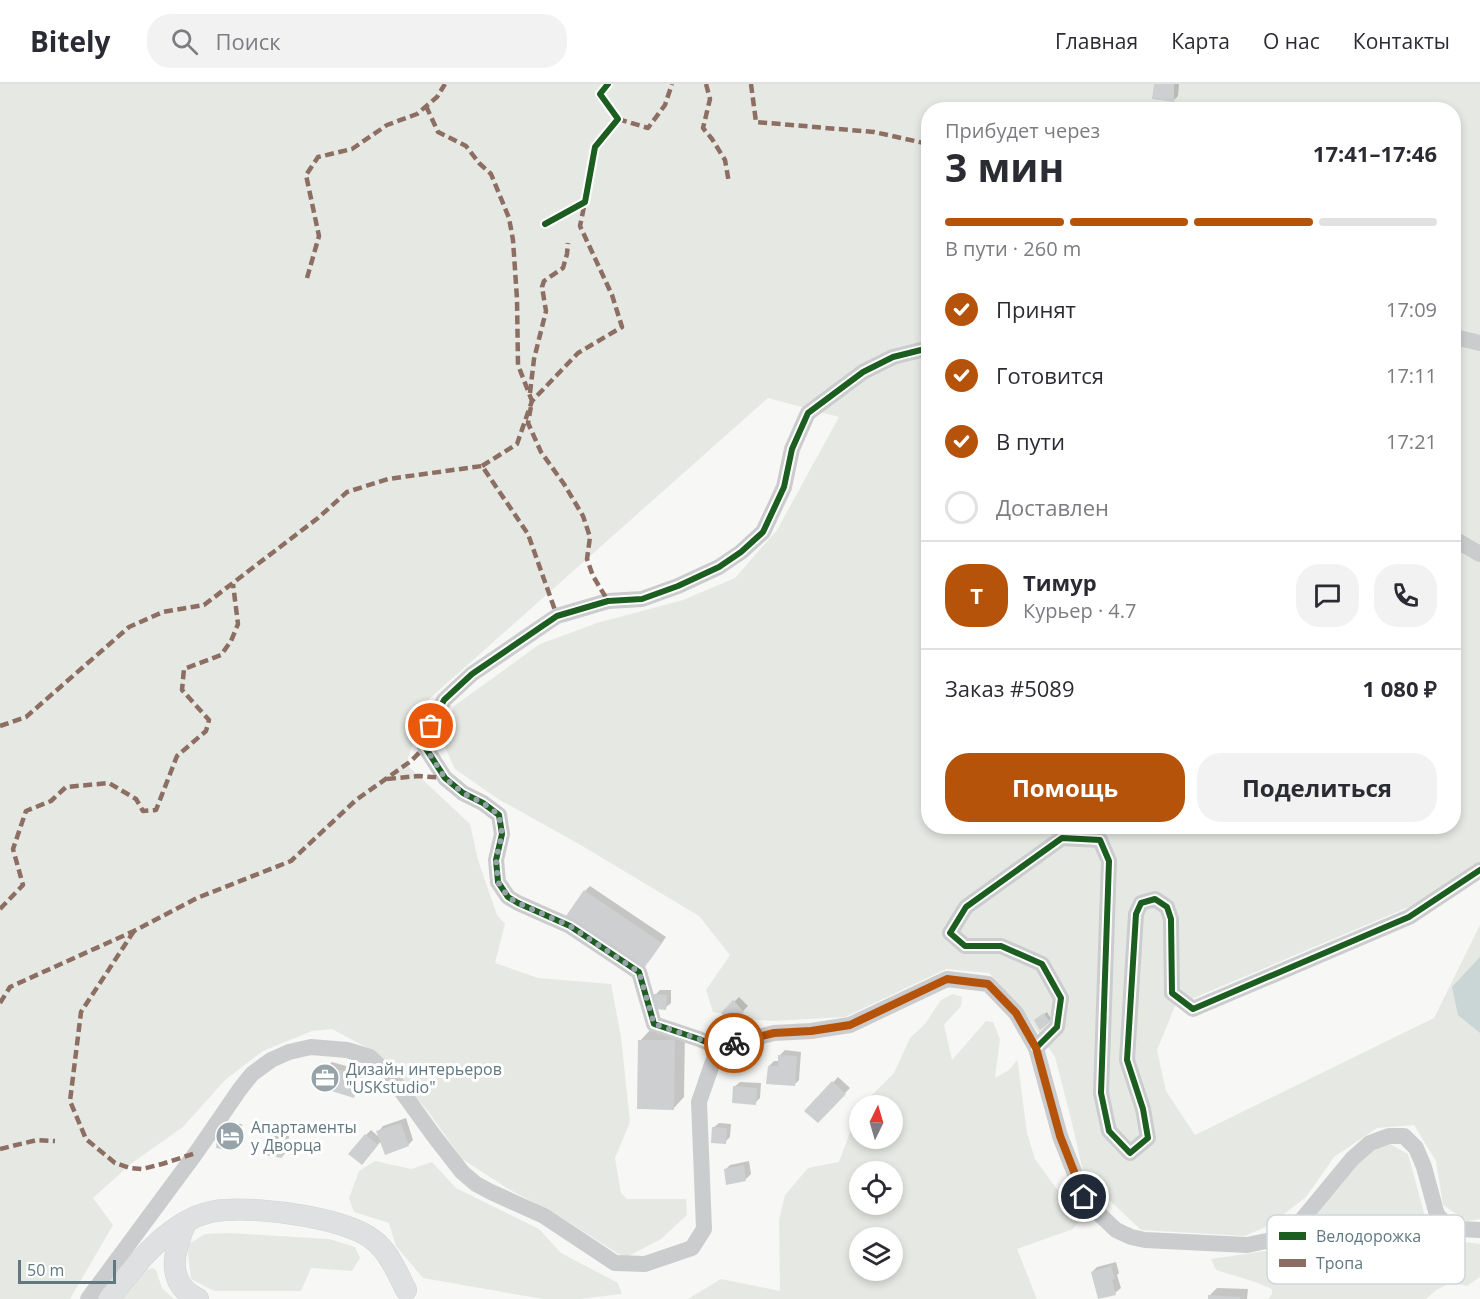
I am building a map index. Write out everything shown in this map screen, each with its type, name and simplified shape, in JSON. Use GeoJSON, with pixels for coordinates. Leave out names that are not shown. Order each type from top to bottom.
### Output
{"type":"FeatureCollection","features":[{"type":"Feature","properties":{"kind":"main road"},"geometry":{"type":"LineString","coordinates":[[109,1299],[162,1238],[186,1222],[206,1213],[253,1209],[302,1216],[351,1227],[364,1233],[376,1242],[391,1261],[406,1290]]}},
{"type":"Feature","properties":{"kind":"main road"},"geometry":{"type":"LineString","coordinates":[[186,1222],[176,1250],[176,1277],[181,1287],[198,1299]]}},
{"type":"Feature","properties":{"kind":"street"},"geometry":{"type":"LineString","coordinates":[[1461,339],[1480,343]]}},
{"type":"Feature","properties":{"kind":"street"},"geometry":{"type":"LineString","coordinates":[[921,350],[893,357],[863,372],[808,413],[792,449],[784,487],[763,532],[741,552],[719,567],[651,596],[642,599],[609,601],[557,616],[472,674],[444,700],[431,726],[425,747],[445,778],[463,793],[483,803],[499,815],[502,834],[496,860],[498,882],[508,897],[570,926],[639,972],[654,1024],[718,1047],[774,1033],[811,1031],[850,1025],[947,979],[988,984],[1016,1013],[1036,1048],[1060,1136],[1084,1197],[1116,1230],[1145,1240],[1247,1245],[1267,1241]]}},
{"type":"Feature","properties":{"kind":"street"},"geometry":{"type":"LineString","coordinates":[[1461,543],[1480,554]]}},
{"type":"Feature","properties":{"kind":"street"},"geometry":{"type":"LineString","coordinates":[[1036,1048],[1058,1027],[1061,998],[1042,964],[1001,946],[965,946],[950,933],[966,907],[1062,838],[1100,840],[1108,861],[1101,1093],[1109,1131],[1130,1153],[1148,1138],[1143,1110],[1127,1060],[1136,914],[1141,903],[1155,898],[1167,908],[1171,919],[1172,993],[1193,1008],[1409,917],[1480,870]]}},
{"type":"Feature","properties":{"kind":"street"},"geometry":{"type":"LineString","coordinates":[[88,1299],[252,1074],[271,1060],[289,1052],[311,1047],[348,1050],[370,1056],[392,1078],[462,1172],[476,1184],[544,1216],[615,1263],[645,1264],[692,1248],[704,1229],[699,1101],[718,1047]]}},
{"type":"Feature","properties":{"kind":"street"},"geometry":{"type":"LineString","coordinates":[[1306,1215],[1352,1159],[1370,1143],[1389,1136],[1404,1136],[1416,1148],[1424,1167],[1437,1215]]}},
{"type":"Feature","properties":{"kind":"street"},"geometry":{"type":"LineString","coordinates":[[1465,1229],[1480,1230]]}},
{"type":"Feature","properties":{"kind":"shaded area"},"geometry":{"type":"Polygon","coordinates":[[[0,84],[1480,84],[1480,870],[1437,895],[1175,1006],[1157,1050],[1166,1091],[1195,1135],[1434,1018],[1480,925],[1480,1219],[1467,1221],[1465,1215],[1458,1215],[1443,1205],[1436,1161],[1414,1125],[1377,1128],[1334,1157],[1306,1197],[1283,1215],[1267,1215],[1267,1226],[1245,1236],[1141,1230],[1084,1176],[1055,1057],[1029,1019],[989,973],[946,969],[845,1017],[773,1021],[713,1012],[706,990],[730,955],[699,916],[579,844],[498,799],[455,769],[441,739],[454,706],[540,644],[597,623],[683,600],[735,578],[777,530],[839,417],[768,398],[428,700],[406,764],[470,824],[478,860],[497,915],[505,924],[495,963],[538,978],[611,984],[621,1037],[630,1122],[615,1158],[621,1193],[627,1199],[686,1199],[687,1215],[661,1239],[625,1258],[462,1159],[427,1110],[371,1050],[332,1029],[312,1031],[263,1051],[225,1080],[183,1127],[132,1163],[93,1198],[113,1225],[70,1299],[0,1299],[0,84]]]}},
{"type":"Feature","properties":{"kind":"shaded area"},"geometry":{"type":"Polygon","coordinates":[[[1480,957],[1480,1033],[1458,1015],[1452,987],[1480,957]]]}},
{"type":"Feature","properties":{"kind":"shaded area"},"geometry":{"type":"Polygon","coordinates":[[[953,994],[962,997],[961,1006],[944,1025],[952,1060],[986,1021],[993,1022],[1000,1039],[995,1078],[1009,1070],[1017,1060],[1027,1133],[1035,1159],[1080,1221],[1073,1229],[1017,1249],[1037,1299],[688,1299],[721,1279],[780,1291],[779,1220],[785,1195],[808,1168],[839,1162],[849,1135],[849,1149],[903,1149],[903,1095],[872,1095],[894,1073],[910,1038],[925,1024],[941,1000],[953,994]]]}},
{"type":"Feature","properties":{"kind":"shaded area"},"geometry":{"type":"Polygon","coordinates":[[[1390,1144],[1408,1154],[1425,1215],[1316,1215],[1358,1159],[1378,1147],[1390,1144]]]}},
{"type":"Feature","properties":{"kind":"shaded area"},"geometry":{"type":"Polygon","coordinates":[[[375,1161],[411,1169],[432,1162],[456,1188],[539,1229],[561,1253],[618,1283],[622,1294],[579,1299],[543,1299],[423,1278],[396,1246],[389,1223],[354,1212],[349,1198],[359,1171],[375,1161]]]}},
{"type":"Feature","properties":{"kind":"shaded area"},"geometry":{"type":"Polygon","coordinates":[[[229,1233],[329,1239],[355,1247],[360,1258],[352,1271],[311,1268],[301,1291],[214,1291],[191,1279],[187,1245],[205,1234],[229,1233]]]}},
{"type":"Feature","properties":{"kind":"shaded area"},"geometry":{"type":"Polygon","coordinates":[[[1465,1242],[1480,1244],[1480,1277],[1467,1286],[1456,1284],[1465,1284],[1465,1242]]]}},
{"type":"Feature","properties":{"kind":"shaded area"},"geometry":{"type":"Polygon","coordinates":[[[1267,1251],[1267,1284],[1448,1284],[1436,1290],[1426,1299],[1268,1299],[1272,1294],[1272,1289],[1216,1270],[1211,1259],[1267,1251]]]}},
{"type":"Feature","properties":{"kind":"shaded area"},"geometry":{"type":"Polygon","coordinates":[[[152,1268],[156,1270],[162,1288],[174,1299],[123,1299],[144,1271],[152,1268]]]}},
{"type":"Feature","properties":{"kind":"building"},"geometry":{"type":"Polygon","coordinates":[[[1154,84],[1174,84],[1174,102],[1152,99],[1154,84]]]}},
{"type":"Feature","properties":{"kind":"building"},"geometry":{"type":"Polygon","coordinates":[[[584,890],[662,943],[644,968],[566,916],[584,890]]]}},
{"type":"Feature","properties":{"kind":"building"},"geometry":{"type":"Polygon","coordinates":[[[654,994],[667,995],[666,1010],[653,1009],[654,994]]]}},
{"type":"Feature","properties":{"kind":"building"},"geometry":{"type":"Polygon","coordinates":[[[733,1000],[744,1012],[732,1024],[721,1013],[733,1000]]]}},
{"type":"Feature","properties":{"kind":"building"},"geometry":{"type":"Polygon","coordinates":[[[1044,1013],[1050,1022],[1040,1030],[1034,1020],[1044,1013]]]}},
{"type":"Feature","properties":{"kind":"building"},"geometry":{"type":"Polygon","coordinates":[[[638,1040],[675,1040],[674,1110],[637,1109],[638,1040]]]}},
{"type":"Feature","properties":{"kind":"building"},"geometry":{"type":"Polygon","coordinates":[[[778,1055],[797,1056],[795,1086],[766,1084],[768,1066],[778,1066],[778,1055]]]}},
{"type":"Feature","properties":{"kind":"building"},"geometry":{"type":"Polygon","coordinates":[[[326,1066],[360,1076],[354,1098],[319,1087],[326,1066]]]}},
{"type":"Feature","properties":{"kind":"building"},"geometry":{"type":"Polygon","coordinates":[[[832,1081],[846,1094],[818,1123],[804,1111],[832,1081]]]}},
{"type":"Feature","properties":{"kind":"building"},"geometry":{"type":"Polygon","coordinates":[[[733,1086],[757,1088],[756,1105],[732,1103],[733,1086]]]}},
{"type":"Feature","properties":{"kind":"building"},"geometry":{"type":"Polygon","coordinates":[[[401,1123],[409,1146],[385,1155],[376,1131],[401,1123]]]}},
{"type":"Feature","properties":{"kind":"building"},"geometry":{"type":"Polygon","coordinates":[[[712,1127],[727,1128],[726,1144],[711,1143],[712,1127]]]}},
{"type":"Feature","properties":{"kind":"building"},"geometry":{"type":"Polygon","coordinates":[[[218,1130],[235,1132],[233,1151],[216,1148],[218,1130]]]}},
{"type":"Feature","properties":{"kind":"building"},"geometry":{"type":"Polygon","coordinates":[[[365,1134],[378,1145],[362,1165],[348,1154],[365,1134]]]}},
{"type":"Feature","properties":{"kind":"building"},"geometry":{"type":"Polygon","coordinates":[[[265,1138],[285,1141],[282,1158],[262,1155],[265,1138]]]}},
{"type":"Feature","properties":{"kind":"building"},"geometry":{"type":"Polygon","coordinates":[[[744,1165],[746,1181],[726,1185],[724,1169],[744,1165]]]}},
{"type":"Feature","properties":{"kind":"building"},"geometry":{"type":"Polygon","coordinates":[[[1111,1266],[1116,1295],[1098,1299],[1091,1272],[1111,1266]]]}},
{"type":"Feature","properties":{"kind":"building"},"geometry":{"type":"Polygon","coordinates":[[[1208,1295],[1240,1297],[1240,1299],[1208,1299],[1208,1295]]]}},
{"type":"Feature","properties":{"kind":"marked path"},"geometry":{"type":"LineString","coordinates":[[307,278],[319,236],[306,175],[318,157],[352,149],[387,125],[417,114],[437,97],[445,84]]}},
{"type":"Feature","properties":{"kind":"marked path"},"geometry":{"type":"LineString","coordinates":[[618,119],[648,128],[665,105],[672,84]]}},
{"type":"Feature","properties":{"kind":"marked path"},"geometry":{"type":"LineString","coordinates":[[706,84],[710,99],[703,128],[725,160],[729,183]]}},
{"type":"Feature","properties":{"kind":"marked path"},"geometry":{"type":"LineString","coordinates":[[751,84],[756,122],[874,132],[921,142]]}},
{"type":"Feature","properties":{"kind":"marked path"},"geometry":{"type":"LineString","coordinates":[[426,106],[438,132],[466,146],[491,174],[509,218],[513,240],[517,299],[518,365],[532,401],[528,423],[541,452],[583,516],[590,537],[587,559],[593,576],[608,601]]}},
{"type":"Feature","properties":{"kind":"marked path"},"geometry":{"type":"LineString","coordinates":[[482,466],[517,444],[532,401],[578,353],[622,327],[612,295],[580,226],[585,202]]}},
{"type":"Feature","properties":{"kind":"marked path"},"geometry":{"type":"LineString","coordinates":[[530,393],[534,359],[546,311],[542,287],[544,281],[563,268],[568,243]]}},
{"type":"Feature","properties":{"kind":"marked path"},"geometry":{"type":"LineString","coordinates":[[0,726],[26,717],[129,627],[163,612],[204,605],[318,518],[347,492],[388,479],[482,466],[528,534],[557,616]]}},
{"type":"Feature","properties":{"kind":"marked path"},"geometry":{"type":"LineString","coordinates":[[0,909],[23,885],[13,849],[26,811],[51,801],[66,787],[109,783],[136,799],[143,811],[156,810],[177,756],[206,731],[209,720],[182,690],[184,669],[221,655],[231,641],[238,624],[233,584]]}},
{"type":"Feature","properties":{"kind":"marked path"},"geometry":{"type":"LineString","coordinates":[[0,1003],[10,987],[134,931],[197,898],[291,861],[356,800],[411,761],[425,747]]}},
{"type":"Feature","properties":{"kind":"marked path"},"geometry":{"type":"LineString","coordinates":[[387,779],[418,776],[445,778]]}},
{"type":"Feature","properties":{"kind":"marked path"},"geometry":{"type":"LineString","coordinates":[[134,931],[81,1012],[70,1101],[86,1139],[115,1163],[142,1169],[196,1153]]}},
{"type":"Feature","properties":{"kind":"marked path"},"geometry":{"type":"LineString","coordinates":[[0,1149],[37,1140],[55,1141]]}},
{"type":"Feature","properties":{"kind":"cycle path"},"geometry":{"type":"LineString","coordinates":[[545,224],[585,202],[595,147],[618,119],[600,94],[608,84]]}},
{"type":"Feature","properties":{"kind":"cycle path"},"geometry":{"type":"LineString","coordinates":[[718,1047],[654,1024],[639,972],[570,926],[508,897],[498,882],[496,860],[502,834],[499,815],[483,803],[463,793],[445,778],[425,747],[431,726],[444,700],[472,674],[557,616],[608,601],[642,599],[678,586],[719,567],[741,552],[763,532],[784,487],[792,449],[808,413],[863,372],[893,357],[921,350]]}},
{"type":"Feature","properties":{"kind":"cycle path"},"geometry":{"type":"LineString","coordinates":[[1036,1048],[1057,1027],[1061,998],[1042,964],[1001,946],[965,946],[950,933],[966,907],[1062,838],[1100,840],[1109,861],[1101,1093],[1109,1131],[1130,1153],[1148,1138],[1143,1109],[1127,1060],[1136,914],[1141,903],[1155,899],[1167,907],[1171,919],[1172,993],[1193,1009],[1409,917],[1480,870]]}},
{"type":"Feature","properties":{"kind":"way so far"},"geometry":{"type":"LineString","coordinates":[[431,726],[425,747],[445,778],[463,793],[483,803],[499,815],[502,834],[496,860],[498,882],[508,897],[570,926],[639,972],[654,1024],[718,1047],[734,1043]]}},
{"type":"Feature","properties":{"kind":"place","name":"Дизайн интерьеров \"USKstudio\""},"geometry":{"type":"Point","coordinates":[325,1078]}},
{"type":"Feature","properties":{"kind":"place","name":"Апартаменты у Дворца"},"geometry":{"type":"Point","coordinates":[230,1136]}},
{"type":"Feature","properties":{"kind":"route"},"geometry":{"type":"LineString","coordinates":[[734,1043],[774,1033],[811,1031],[850,1025],[947,979],[988,984],[1016,1013],[1036,1048],[1060,1136],[1084,1197]]}}]}
